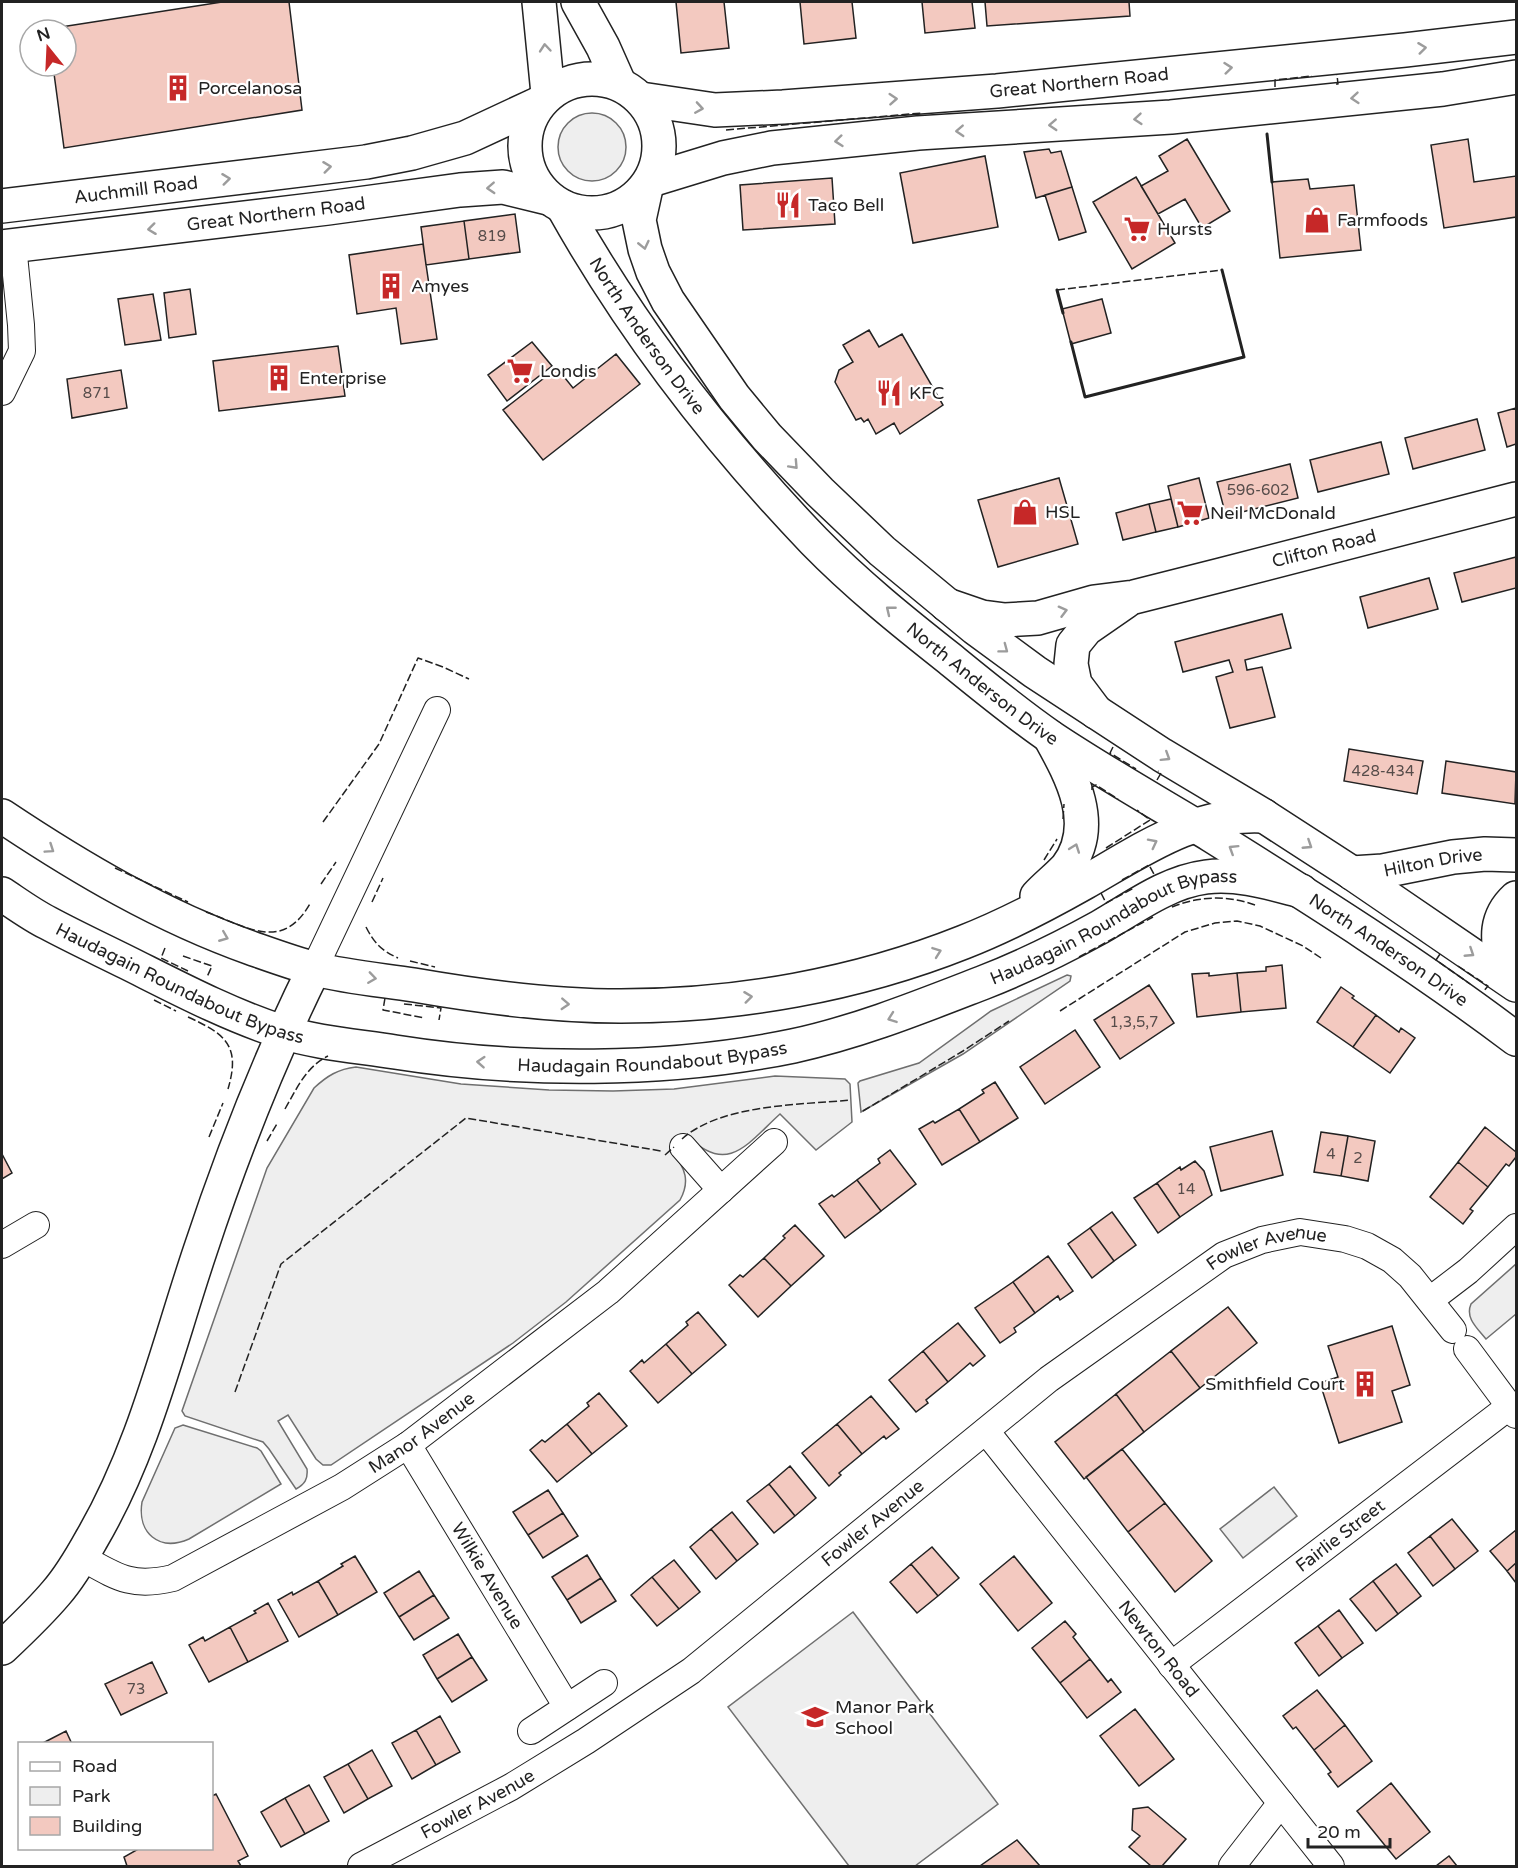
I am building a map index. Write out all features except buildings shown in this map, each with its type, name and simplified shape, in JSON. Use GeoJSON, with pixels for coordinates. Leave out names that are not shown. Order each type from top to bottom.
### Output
{"type":"FeatureCollection","features":[{"type":"Feature","properties":{"kind":"main road"},"geometry":{"type":"LineString","coordinates":[[539,2],[543,99]]}},
{"type":"Feature","properties":{"kind":"main road"},"geometry":{"type":"LineString","coordinates":[[578,2],[630,91],[653,116],[660,138],[659,159],[648,184],[629,203],[608,212],[585,213],[556,202],[538,187],[530,173],[524,150],[527,126],[543,99],[564,84],[582,79],[600,78],[630,91]]}},
{"type":"Feature","properties":{"kind":"main road","name":"Great Northern Road"},"geometry":{"type":"LineString","coordinates":[[630,91],[715,110],[783,107],[997,91],[1516,37]]}},
{"type":"Feature","properties":{"kind":"main road","name":"Great Northern Road"},"geometry":{"type":"LineString","coordinates":[[648,184],[723,158],[772,148],[918,133],[1171,117],[1443,89],[1516,77]]}},
{"type":"Feature","properties":{"kind":"main road","name":"Auchmill Road"},"geometry":{"type":"LineString","coordinates":[[2,206],[366,162],[412,153],[465,138],[543,99]]}},
{"type":"Feature","properties":{"kind":"main road","name":"North Anderson Drive"},"geometry":{"type":"LineString","coordinates":[[648,184],[639,220],[653,272],[668,301],[734,397],[768,437],[820,492],[882,550],[945,604],[1007,652],[1096,712],[1352,873],[1510,980]]}},
{"type":"Feature","properties":{"kind":"main road","name":"Great Northern Road"},"geometry":{"type":"LineString","coordinates":[[7,246],[460,190],[503,187],[556,202]]}},
{"type":"Feature","properties":{"kind":"main road","name":"North Anderson Drive"},"geometry":{"type":"LineString","coordinates":[[556,202],[654,349],[713,426],[815,542],[872,595],[976,680],[1050,736],[1301,891],[1468,1002],[1516,1039]]}},
{"type":"Feature","properties":{"kind":"main road","name":"Clifton Road"},"geometry":{"type":"LineString","coordinates":[[945,604],[982,617],[1005,620],[1038,618],[1094,602],[1134,597],[1516,499]]}},
{"type":"Feature","properties":{"kind":"main road","name":"Clifton Road"},"geometry":{"type":"LineString","coordinates":[[1096,712],[1075,684],[1071,664],[1073,645],[1077,637],[1093,623],[1134,597]]}},
{"type":"Feature","properties":{"kind":"main road"},"geometry":{"type":"LineString","coordinates":[[1009,922],[1066,867],[1078,840],[1082,819],[1079,800],[1066,766],[1050,736]]}},
{"type":"Feature","properties":{"kind":"main road"},"geometry":{"type":"LineString","coordinates":[[2,816],[65,859],[189,924],[250,948],[314,969],[509,999],[622,1006],[750,997],[848,979],[918,959],[1009,922],[1084,883],[1155,842],[1195,825],[1225,817],[1264,816]]}},
{"type":"Feature","properties":{"kind":"main road","name":"Hilton Drive"},"geometry":{"type":"LineString","coordinates":[[1352,873],[1383,871],[1453,857],[1485,854],[1516,855]]}},
{"type":"Feature","properties":{"kind":"main road","name":"Haudagain Roundabout Bypass"},"geometry":{"type":"LineString","coordinates":[[2,894],[46,922],[189,994],[282,1032],[323,1041],[455,1060],[527,1065],[613,1065],[686,1062],[796,1046],[886,1020],[986,982],[1058,950],[1164,890],[1204,877],[1228,876],[1263,881],[1301,891]]}},
{"type":"Feature","properties":{"kind":"main road"},"geometry":{"type":"LineString","coordinates":[[1510,980],[1500,953],[1500,921],[1506,908],[1516,898]]}},
{"type":"Feature","properties":{"kind":"main road"},"geometry":{"type":"LineString","coordinates":[[2,1648],[57,1593],[111,1506],[154,1398],[200,1251],[252,1106],[282,1032],[314,969]]}},
{"type":"Feature","properties":{"kind":"street"},"geometry":{"type":"LineString","coordinates":[[2,392],[21,351],[21,325],[7,246]]}},
{"type":"Feature","properties":{"kind":"street"},"geometry":{"type":"LineString","coordinates":[[314,969],[437,710]]}},
{"type":"Feature","properties":{"kind":"street","name":"Manor Avenue"},"geometry":{"type":"LineString","coordinates":[[81,1557],[118,1578],[141,1582],[157,1582],[173,1578],[342,1487],[408,1445],[608,1292],[774,1142]]}},
{"type":"Feature","properties":{"kind":"street"},"geometry":{"type":"LineString","coordinates":[[683,1147],[721,1190]]}},
{"type":"Feature","properties":{"kind":"street"},"geometry":{"type":"LineString","coordinates":[[2,1245],[36,1225]]}},
{"type":"Feature","properties":{"kind":"street"},"geometry":{"type":"LineString","coordinates":[[1430,1300],[1468,1271],[1516,1227]]}},
{"type":"Feature","properties":{"kind":"street","name":"Fowler Avenue"},"geometry":{"type":"LineString","coordinates":[[361,1866],[511,1787],[586,1741],[691,1671],[1049,1379],[1224,1255],[1262,1240],[1300,1232],[1345,1239],[1367,1246],[1392,1260],[1410,1276],[1513,1410]]}},
{"type":"Feature","properties":{"kind":"street","name":"Fairlie Street"},"geometry":{"type":"LineString","coordinates":[[1172,1665],[1513,1410]]}},
{"type":"Feature","properties":{"kind":"street","name":"Newton Road"},"geometry":{"type":"LineString","coordinates":[[986,1431],[1331,1866]]}},
{"type":"Feature","properties":{"kind":"street","name":"Wilkie Avenue"},"geometry":{"type":"LineString","coordinates":[[408,1445],[567,1707]]}},
{"type":"Feature","properties":{"kind":"street"},"geometry":{"type":"LineString","coordinates":[[531,1731],[604,1683]]}},
{"type":"Feature","properties":{"kind":"street"},"geometry":{"type":"LineString","coordinates":[[1232,1866],[1281,1803]]}},
{"type":"Feature","properties":{"kind":"green space"},"geometry":{"type":"Polygon","coordinates":[[[592,113],[605,116],[616,123],[623,134],[626,147],[623,160],[616,171],[605,178],[592,181],[579,178],[568,171],[561,160],[558,147],[561,134],[568,123],[579,116],[592,113]]]}},
{"type":"Feature","properties":{"kind":"green space"},"geometry":{"type":"Polygon","coordinates":[[[1067,975],[1071,976],[1070,981],[963,1054],[861,1112],[858,1083],[860,1081],[919,1063],[991,1011],[1067,975]]]}},
{"type":"Feature","properties":{"kind":"green space"},"geometry":{"type":"Polygon","coordinates":[[[356,1067],[461,1084],[549,1090],[674,1089],[775,1076],[845,1079],[850,1084],[852,1122],[816,1150],[780,1114],[748,1144],[738,1151],[727,1154],[715,1154],[689,1137],[672,1153],[681,1164],[685,1175],[685,1187],[680,1200],[566,1302],[513,1343],[331,1465],[323,1465],[316,1459],[288,1415],[278,1421],[307,1469],[305,1481],[296,1489],[263,1442],[185,1416],[182,1411],[267,1168],[314,1088],[333,1074],[356,1067]]]}},
{"type":"Feature","properties":{"kind":"green space"},"geometry":{"type":"Polygon","coordinates":[[[1516,1264],[1516,1314],[1486,1339],[1471,1318],[1471,1304],[1516,1264]]]}},
{"type":"Feature","properties":{"kind":"green space"},"geometry":{"type":"Polygon","coordinates":[[[183,1425],[257,1448],[281,1484],[189,1539],[168,1543],[152,1537],[147,1531],[141,1513],[142,1502],[175,1428],[183,1425]]]}},
{"type":"Feature","properties":{"kind":"green space"},"geometry":{"type":"Polygon","coordinates":[[[1274,1487],[1297,1516],[1243,1558],[1220,1529],[1274,1487]]]}},
{"type":"Feature","properties":{"kind":"green space"},"geometry":{"type":"Polygon","coordinates":[[[853,1612],[998,1804],[915,1866],[849,1866],[728,1707],[853,1612]]]}},
{"type":"Feature","properties":{"kind":"fence"},"geometry":{"type":"LineString","coordinates":[[1336,84],[1338,84],[1337,75]]}},
{"type":"Feature","properties":{"kind":"fence"},"geometry":{"type":"LineString","coordinates":[[1275,87],[1275,80],[1312,76]]}},
{"type":"Feature","properties":{"kind":"fence"},"geometry":{"type":"LineString","coordinates":[[726,130],[922,113]]}},
{"type":"Feature","properties":{"kind":"fence"},"geometry":{"type":"LineString","coordinates":[[1057,290],[1222,270]]}},
{"type":"Feature","properties":{"kind":"fence"},"geometry":{"type":"LineString","coordinates":[[323,822],[379,744],[418,658],[469,679]]}},
{"type":"Feature","properties":{"kind":"fence"},"geometry":{"type":"LineString","coordinates":[[1113,747],[1110,753],[1136,769]]}},
{"type":"Feature","properties":{"kind":"fence"},"geometry":{"type":"LineString","coordinates":[[1157,780],[1161,773],[1158,771]]}},
{"type":"Feature","properties":{"kind":"fence"},"geometry":{"type":"LineString","coordinates":[[1092,790],[1092,787],[1096,785],[1118,799]]}},
{"type":"Feature","properties":{"kind":"fence"},"geometry":{"type":"LineString","coordinates":[[1063,819],[1064,804]]}},
{"type":"Feature","properties":{"kind":"fence"},"geometry":{"type":"LineString","coordinates":[[1106,848],[1150,820],[1137,810]]}},
{"type":"Feature","properties":{"kind":"fence"},"geometry":{"type":"LineString","coordinates":[[1044,860],[1057,839]]}},
{"type":"Feature","properties":{"kind":"fence"},"geometry":{"type":"LineString","coordinates":[[321,884],[336,862]]}},
{"type":"Feature","properties":{"kind":"fence"},"geometry":{"type":"LineString","coordinates":[[1122,880],[1149,865],[1155,876]]}},
{"type":"Feature","properties":{"kind":"fence"},"geometry":{"type":"LineString","coordinates":[[115,868],[188,902]]}},
{"type":"Feature","properties":{"kind":"fence"},"geometry":{"type":"LineString","coordinates":[[372,902],[383,878]]}},
{"type":"Feature","properties":{"kind":"fence"},"geometry":{"type":"LineString","coordinates":[[1101,893],[1106,903],[1134,888]]}},
{"type":"Feature","properties":{"kind":"fence"},"geometry":{"type":"LineString","coordinates":[[1172,907],[1182,903],[1214,898],[1255,905]]}},
{"type":"Feature","properties":{"kind":"fence"},"geometry":{"type":"LineString","coordinates":[[206,912],[250,929],[277,932],[289,927],[300,918],[311,902]]}},
{"type":"Feature","properties":{"kind":"fence"},"geometry":{"type":"LineString","coordinates":[[1079,957],[1153,917]]}},
{"type":"Feature","properties":{"kind":"fence"},"geometry":{"type":"LineString","coordinates":[[1060,1011],[1185,932],[1215,923],[1237,921],[1260,926],[1303,946],[1321,958]]}},
{"type":"Feature","properties":{"kind":"fence"},"geometry":{"type":"LineString","coordinates":[[366,927],[379,946],[398,958]]}},
{"type":"Feature","properties":{"kind":"fence"},"geometry":{"type":"LineString","coordinates":[[165,948],[161,958],[188,971]]}},
{"type":"Feature","properties":{"kind":"fence"},"geometry":{"type":"LineString","coordinates":[[1440,954],[1436,960],[1470,984]]}},
{"type":"Feature","properties":{"kind":"fence"},"geometry":{"type":"LineString","coordinates":[[183,956],[212,966],[207,977]]}},
{"type":"Feature","properties":{"kind":"fence"},"geometry":{"type":"LineString","coordinates":[[410,961],[435,967]]}},
{"type":"Feature","properties":{"kind":"fence"},"geometry":{"type":"LineString","coordinates":[[1458,966],[1488,986],[1483,992]]}},
{"type":"Feature","properties":{"kind":"fence"},"geometry":{"type":"LineString","coordinates":[[385,998],[383,1010],[425,1018]]}},
{"type":"Feature","properties":{"kind":"fence"},"geometry":{"type":"LineString","coordinates":[[154,1000],[176,1011]]}},
{"type":"Feature","properties":{"kind":"fence"},"geometry":{"type":"LineString","coordinates":[[404,1004],[441,1008],[439,1020]]}},
{"type":"Feature","properties":{"kind":"fence"},"geometry":{"type":"LineString","coordinates":[[188,1017],[212,1029],[227,1043],[231,1051],[232,1062],[228,1089]]}},
{"type":"Feature","properties":{"kind":"fence"},"geometry":{"type":"LineString","coordinates":[[863,1111],[1009,1021]]}},
{"type":"Feature","properties":{"kind":"fence"},"geometry":{"type":"LineString","coordinates":[[285,1109],[308,1072],[328,1056]]}},
{"type":"Feature","properties":{"kind":"fence"},"geometry":{"type":"LineString","coordinates":[[682,1139],[698,1127],[739,1113],[785,1105],[850,1100]]}},
{"type":"Feature","properties":{"kind":"fence"},"geometry":{"type":"LineString","coordinates":[[209,1137],[223,1103]]}},
{"type":"Feature","properties":{"kind":"fence"},"geometry":{"type":"LineString","coordinates":[[235,1392],[281,1264],[466,1118],[661,1151]]}},
{"type":"Feature","properties":{"kind":"fence"},"geometry":{"type":"LineString","coordinates":[[267,1141],[278,1122]]}},
{"type":"Feature","properties":{"kind":"fence"},"geometry":{"type":"LineString","coordinates":[[665,1155],[674,1147]]}},
{"type":"Feature","properties":{"kind":"wall"},"geometry":{"type":"LineString","coordinates":[[1267,134],[1272,182]]}},
{"type":"Feature","properties":{"kind":"wall"},"geometry":{"type":"LineString","coordinates":[[1071,342],[1085,397],[1244,357],[1222,270]]}},
{"type":"Feature","properties":{"kind":"wall"},"geometry":{"type":"LineString","coordinates":[[1057,290],[1063,313]]}},
{"type":"Feature","properties":{"kind":"place","name":"Porcelanosa"},"geometry":{"type":"Point","coordinates":[178,88]}},
{"type":"Feature","properties":{"kind":"place","name":"Taco Bell"},"geometry":{"type":"Point","coordinates":[788,205]}},
{"type":"Feature","properties":{"kind":"place","name":"Farmfoods"},"geometry":{"type":"Point","coordinates":[1317,220]}},
{"type":"Feature","properties":{"kind":"place","name":"Hursts"},"geometry":{"type":"Point","coordinates":[1137,229]}},
{"type":"Feature","properties":{"kind":"place","name":"Amyes"},"geometry":{"type":"Point","coordinates":[391,286]}},
{"type":"Feature","properties":{"kind":"place","name":"Londis"},"geometry":{"type":"Point","coordinates":[520,371]}},
{"type":"Feature","properties":{"kind":"place","name":"Enterprise"},"geometry":{"type":"Point","coordinates":[279,378]}},
{"type":"Feature","properties":{"kind":"place","name":"KFC"},"geometry":{"type":"Point","coordinates":[889,393]}},
{"type":"Feature","properties":{"kind":"place","name":"HSL"},"geometry":{"type":"Point","coordinates":[1025,512]}},
{"type":"Feature","properties":{"kind":"place","name":"Neil McDonald"},"geometry":{"type":"Point","coordinates":[1190,513]}},
{"type":"Feature","properties":{"kind":"place","name":"Smithfield Court"},"geometry":{"type":"Point","coordinates":[1365,1384]}},
{"type":"Feature","properties":{"kind":"place","name":"Manor Park School"},"geometry":{"type":"Point","coordinates":[815,1717]}}]}
